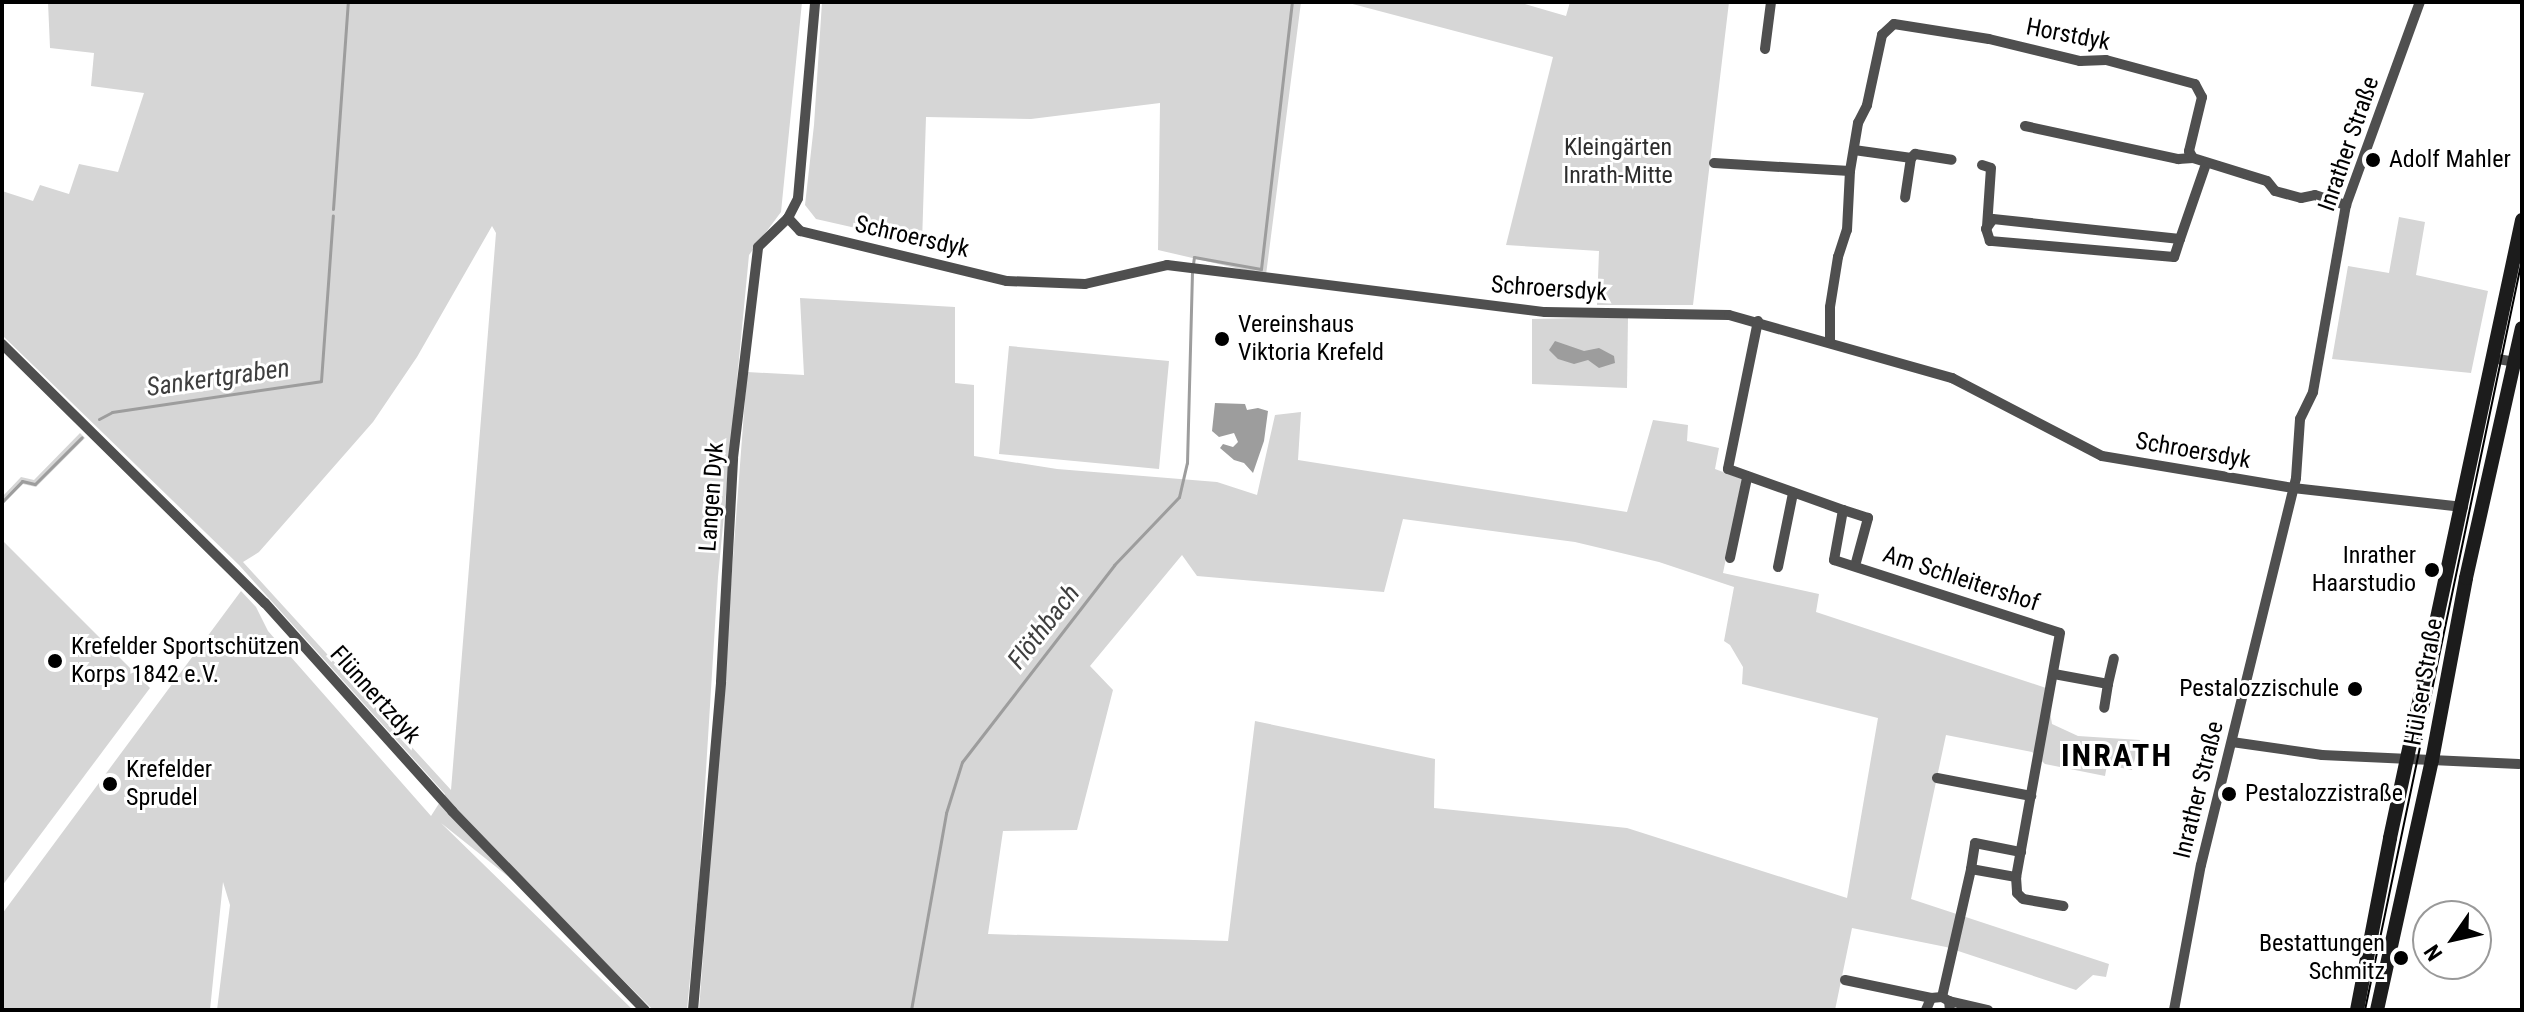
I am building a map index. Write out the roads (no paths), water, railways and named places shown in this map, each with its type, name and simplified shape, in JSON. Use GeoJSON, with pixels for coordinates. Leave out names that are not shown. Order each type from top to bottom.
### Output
{"type":"FeatureCollection","features":[{"type":"Feature","properties":{"kind":"street","name":"Langen Dyk"},"geometry":{"type":"LineString","coordinates":[[693,1010],[720,697],[733,458],[758,247],[788,218],[798,198],[815,2]]}},
{"type":"Feature","properties":{"kind":"street"},"geometry":{"type":"LineString","coordinates":[[1765,49],[1771,2]]}},
{"type":"Feature","properties":{"kind":"street","name":"Inrather Straße"},"geometry":{"type":"LineString","coordinates":[[2174,1010],[2201,865],[2293,488],[2300,419],[2313,392],[2346,205],[2420,2]]}},
{"type":"Feature","properties":{"kind":"street","name":"Horstdyk"},"geometry":{"type":"LineString","coordinates":[[1830,341],[1832,295],[1838,257],[1847,230],[1850,171],[1885,28],[1904,25],[1989,39],[2080,61],[2106,60],[2195,84],[2202,97],[2189,151],[2193,158]]}},
{"type":"Feature","properties":{"kind":"street"},"geometry":{"type":"LineString","coordinates":[[2025,126],[2178,159],[2193,158],[2267,181],[2275,191],[2301,198],[2315,195],[2346,205]]}},
{"type":"Feature","properties":{"kind":"street"},"geometry":{"type":"LineString","coordinates":[[1854,150],[1911,158]]}},
{"type":"Feature","properties":{"kind":"street"},"geometry":{"type":"LineString","coordinates":[[1905,198],[1911,158],[1915,154],[1952,160]]}},
{"type":"Feature","properties":{"kind":"street"},"geometry":{"type":"LineString","coordinates":[[1714,163],[1850,171]]}},
{"type":"Feature","properties":{"kind":"street"},"geometry":{"type":"LineString","coordinates":[[1982,165],[1991,168],[1986,229],[1990,241],[2174,257],[2206,164]]}},
{"type":"Feature","properties":{"kind":"street","name":"Schroersdyk"},"geometry":{"type":"LineString","coordinates":[[788,218],[800,231],[1007,281],[1085,284],[1167,265],[1545,312],[1729,315],[1830,341],[1952,378],[2102,456],[2293,488]]}},
{"type":"Feature","properties":{"kind":"street"},"geometry":{"type":"LineString","coordinates":[[1986,229],[1993,219],[2180,239]]}},
{"type":"Feature","properties":{"kind":"street","name":"Hülser Straße"},"geometry":{"type":"LineString","coordinates":[[2357,1010],[2522,220]]}},
{"type":"Feature","properties":{"kind":"street"},"geometry":{"type":"LineString","coordinates":[[2084,251],[2087,228]]}},
{"type":"Feature","properties":{"kind":"street"},"geometry":{"type":"LineString","coordinates":[[1730,558],[1747,478],[1728,469],[1758,321]]}},
{"type":"Feature","properties":{"kind":"street","name":"Hülser Straße"},"geometry":{"type":"LineString","coordinates":[[2377,1010],[2432,760],[2466,578],[2518,363],[2522,328]]}},
{"type":"Feature","properties":{"kind":"street","name":"Flünnertzdyk"},"geometry":{"type":"LineString","coordinates":[[2,344],[265,603],[452,811],[645,1010]]}},
{"type":"Feature","properties":{"kind":"street"},"geometry":{"type":"LineString","coordinates":[[2491,358],[2518,363]]}},
{"type":"Feature","properties":{"kind":"street","name":"Am Schleitershof"},"geometry":{"type":"LineString","coordinates":[[1747,478],[1868,518],[1855,566]]}},
{"type":"Feature","properties":{"kind":"street"},"geometry":{"type":"LineString","coordinates":[[2293,488],[2463,507]]}},
{"type":"Feature","properties":{"kind":"street"},"geometry":{"type":"LineString","coordinates":[[1778,567],[1793,493]]}},
{"type":"Feature","properties":{"kind":"street","name":"Am Schleitershof"},"geometry":{"type":"LineString","coordinates":[[1843,510],[1834,560],[2060,633],[2016,877]]}},
{"type":"Feature","properties":{"kind":"street"},"geometry":{"type":"LineString","coordinates":[[2104,708],[2114,659]]}},
{"type":"Feature","properties":{"kind":"street"},"geometry":{"type":"LineString","coordinates":[[2054,674],[2108,684]]}},
{"type":"Feature","properties":{"kind":"street"},"geometry":{"type":"LineString","coordinates":[[2232,742],[2322,755],[2519,764]]}},
{"type":"Feature","properties":{"kind":"street"},"geometry":{"type":"LineString","coordinates":[[1937,778],[2031,796]]}},
{"type":"Feature","properties":{"kind":"street"},"geometry":{"type":"LineString","coordinates":[[1943,1001],[1975,843],[2021,852]]}},
{"type":"Feature","properties":{"kind":"street"},"geometry":{"type":"LineString","coordinates":[[1971,869],[2016,877],[2017,893],[2023,899],[2063,906]]}},
{"type":"Feature","properties":{"kind":"street"},"geometry":{"type":"LineString","coordinates":[[1845,980],[1988,1010]]}},
{"type":"Feature","properties":{"kind":"street"},"geometry":{"type":"LineString","coordinates":[[1926,1010],[1943,1001]]}},
{"type":"Feature","properties":{"kind":"waterway","name":"Sankertgraben"},"geometry":{"type":"LineString","coordinates":[[333,209],[348,2]]}},
{"type":"Feature","properties":{"kind":"waterway","name":"Flöthbach"},"geometry":{"type":"LineString","coordinates":[[1193,264],[1194,257],[1261,269],[1292,2]]}},
{"type":"Feature","properties":{"kind":"waterway","name":"Sankertgraben"},"geometry":{"type":"LineString","coordinates":[[99,419],[112,412],[321,381],[333,215]]}},
{"type":"Feature","properties":{"kind":"waterway","name":"Flöthbach"},"geometry":{"type":"LineString","coordinates":[[911,1010],[946,813],[962,762],[1114,565],[1179,497],[1187,463],[1192,273]]}},
{"type":"Feature","properties":{"kind":"waterway","name":"Sankertgraben"},"geometry":{"type":"LineString","coordinates":[[2,502],[22,481],[35,484],[82,437]]}},
{"type":"Feature","properties":{"kind":"tram line"},"geometry":{"type":"LineString","coordinates":[[2365,1010],[2522,260]]}},
{"type":"Feature","properties":{"kind":"place","name":"Adolf Mahler"},"geometry":{"type":"Point","coordinates":[2373,160]}},
{"type":"Feature","properties":{"kind":"place","name":"Vereinshaus Viktoria Krefeld"},"geometry":{"type":"Point","coordinates":[1222,339]}},
{"type":"Feature","properties":{"kind":"place","name":"Inrather Haarstudio"},"geometry":{"type":"Point","coordinates":[2432,570]}},
{"type":"Feature","properties":{"kind":"place","name":"Krefelder Sportschützen Korps 1842 e.V."},"geometry":{"type":"Point","coordinates":[55,661]}},
{"type":"Feature","properties":{"kind":"place","name":"Pestalozzischule"},"geometry":{"type":"Point","coordinates":[2355,689]}},
{"type":"Feature","properties":{"kind":"place","name":"Krefelder Sprudel"},"geometry":{"type":"Point","coordinates":[110,784]}},
{"type":"Feature","properties":{"kind":"place","name":"Pestalozzistraße"},"geometry":{"type":"Point","coordinates":[2229,794]}},
{"type":"Feature","properties":{"kind":"place","name":"Bestattungen Schmitz"},"geometry":{"type":"Point","coordinates":[2401,958]}},
{"type":"Feature","properties":{"kind":"district","name":"INRATH"},"geometry":{"type":"Point","coordinates":[2117,755]}},
{"type":"Feature","properties":{"kind":"park label","name":"Kleingärten Inrath-Mitte"},"geometry":{"type":"Point","coordinates":[1618,162]}}]}
